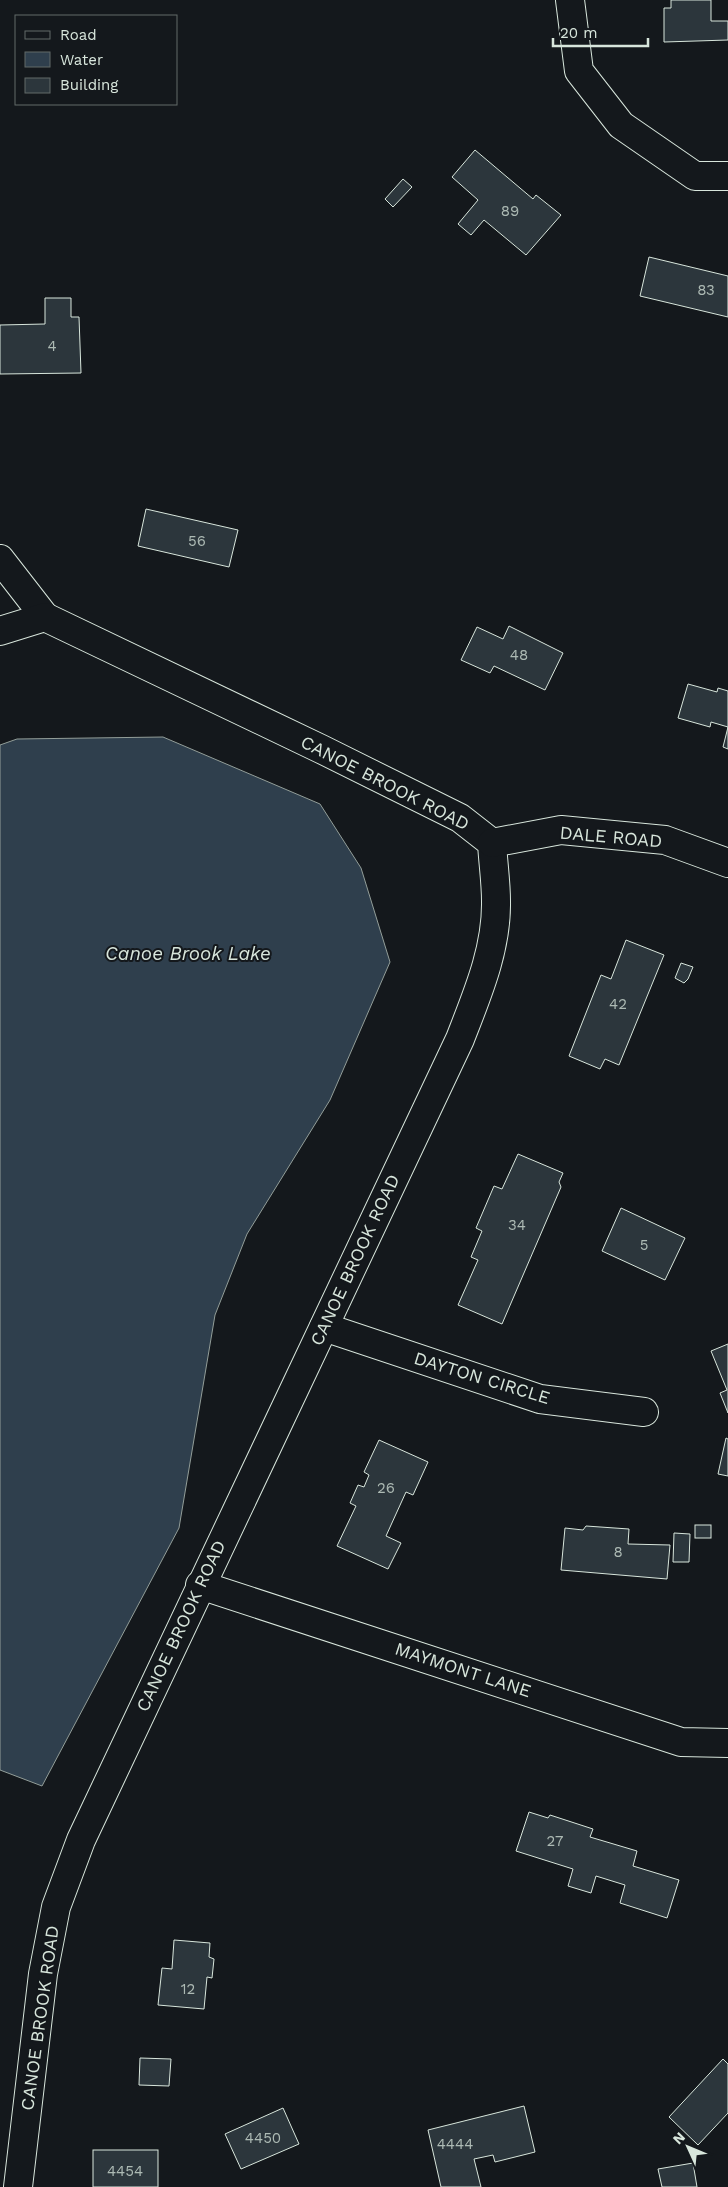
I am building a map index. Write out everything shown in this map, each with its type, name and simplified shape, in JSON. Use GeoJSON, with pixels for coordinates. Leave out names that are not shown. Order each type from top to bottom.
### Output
{"type":"FeatureCollection","features":[{"type":"Feature","properties":{"kind":"street"},"geometry":{"type":"LineString","coordinates":[[570,0],[579,71],[621,125],[694,176],[728,176]]}},
{"type":"Feature","properties":{"kind":"street"},"geometry":{"type":"LineString","coordinates":[[0,559],[45,617],[0,631]]}},
{"type":"Feature","properties":{"kind":"street","name":"CANOE BROOK ROAD"},"geometry":{"type":"LineString","coordinates":[[18,2187],[43,1974],[56,1907],[81,1840],[460,1039],[481,985],[493,936],[496,902],[492,843],[460,818],[321,748],[45,617]]}},
{"type":"Feature","properties":{"kind":"street","name":"DALE ROAD"},"geometry":{"type":"LineString","coordinates":[[492,843],[561,830],[665,840],[728,863]]}},
{"type":"Feature","properties":{"kind":"street","name":"DAYTON CIRCLE"},"geometry":{"type":"LineString","coordinates":[[324,1327],[540,1399],[644,1412]]}},
{"type":"Feature","properties":{"kind":"street","name":"MAYMONT LANE"},"geometry":{"type":"LineString","coordinates":[[200,1585],[681,1742],[728,1744]]}},
{"type":"Feature","properties":{"kind":"water","name":"Canoe Brook Lake"},"geometry":{"type":"Polygon","coordinates":[[[163,737],[320,804],[361,868],[390,962],[330,1100],[247,1234],[215,1315],[179,1528],[42,1786],[0,1770],[0,745],[17,739],[163,737]]]}},
{"type":"Feature","properties":{"kind":"building"},"geometry":{"type":"Polygon","coordinates":[[[671,0],[711,0],[711,21],[728,21],[728,40],[664,42],[664,8],[671,8],[671,0]]]}},
{"type":"Feature","properties":{"kind":"building"},"geometry":{"type":"Polygon","coordinates":[[[475,150],[533,199],[536,195],[561,215],[526,255],[484,220],[471,235],[458,224],[478,200],[452,177],[475,150]]]}},
{"type":"Feature","properties":{"kind":"building"},"geometry":{"type":"Polygon","coordinates":[[[403,179],[412,187],[393,207],[385,199],[403,179]]]}},
{"type":"Feature","properties":{"kind":"building"},"geometry":{"type":"Polygon","coordinates":[[[649,257],[728,276],[728,317],[640,296],[649,257]]]}},
{"type":"Feature","properties":{"kind":"building"},"geometry":{"type":"Polygon","coordinates":[[[45,298],[71,298],[71,317],[79,317],[81,373],[0,374],[0,325],[45,324],[45,298]]]}},
{"type":"Feature","properties":{"kind":"building"},"geometry":{"type":"Polygon","coordinates":[[[146,509],[238,530],[229,567],[138,546],[146,509]]]}},
{"type":"Feature","properties":{"kind":"building"},"geometry":{"type":"Polygon","coordinates":[[[509,626],[563,653],[545,690],[494,666],[490,673],[461,660],[477,627],[503,639],[509,626]]]}},
{"type":"Feature","properties":{"kind":"building"},"geometry":{"type":"Polygon","coordinates":[[[688,684],[717,692],[718,688],[728,691],[728,727],[711,722],[710,727],[678,718],[688,684]]]}},
{"type":"Feature","properties":{"kind":"building"},"geometry":{"type":"Polygon","coordinates":[[[728,727],[728,749],[723,747],[728,727]]]}},
{"type":"Feature","properties":{"kind":"building"},"geometry":{"type":"Polygon","coordinates":[[[626,940],[664,955],[619,1065],[605,1059],[600,1069],[569,1056],[601,975],[611,979],[626,940]]]}},
{"type":"Feature","properties":{"kind":"building"},"geometry":{"type":"Polygon","coordinates":[[[681,963],[693,967],[688,979],[684,983],[675,978],[681,963]]]}},
{"type":"Feature","properties":{"kind":"building"},"geometry":{"type":"Polygon","coordinates":[[[518,1154],[563,1173],[559,1182],[561,1187],[502,1324],[458,1305],[478,1260],[471,1257],[482,1231],[476,1228],[494,1186],[502,1189],[518,1154]]]}},
{"type":"Feature","properties":{"kind":"building"},"geometry":{"type":"Polygon","coordinates":[[[621,1208],[685,1238],[665,1280],[602,1251],[621,1208]]]}},
{"type":"Feature","properties":{"kind":"building"},"geometry":{"type":"Polygon","coordinates":[[[728,1344],[728,1413],[720,1393],[727,1390],[711,1351],[728,1344]]]}},
{"type":"Feature","properties":{"kind":"building"},"geometry":{"type":"Polygon","coordinates":[[[726,1438],[728,1439],[728,1476],[718,1474],[726,1438]]]}},
{"type":"Feature","properties":{"kind":"building"},"geometry":{"type":"Polygon","coordinates":[[[379,1440],[428,1462],[413,1495],[406,1492],[386,1536],[401,1543],[388,1569],[337,1546],[356,1506],[350,1503],[358,1485],[364,1487],[369,1475],[364,1472],[379,1440]]]}},
{"type":"Feature","properties":{"kind":"building"},"geometry":{"type":"Polygon","coordinates":[[[695,1525],[711,1525],[711,1538],[695,1538],[695,1525]]]}},
{"type":"Feature","properties":{"kind":"building"},"geometry":{"type":"Polygon","coordinates":[[[586,1526],[629,1529],[628,1544],[670,1545],[667,1579],[561,1570],[565,1528],[583,1530],[586,1526]]]}},
{"type":"Feature","properties":{"kind":"building"},"geometry":{"type":"Polygon","coordinates":[[[674,1533],[690,1534],[689,1562],[673,1562],[674,1533]]]}},
{"type":"Feature","properties":{"kind":"building"},"geometry":{"type":"Polygon","coordinates":[[[529,1812],[548,1818],[550,1815],[593,1829],[590,1837],[637,1851],[633,1866],[679,1880],[667,1918],[620,1903],[625,1885],[596,1876],[591,1893],[568,1886],[573,1869],[516,1851],[529,1812]]]}},
{"type":"Feature","properties":{"kind":"building"},"geometry":{"type":"Polygon","coordinates":[[[174,1940],[210,1943],[209,1957],[214,1959],[212,1978],[207,1977],[204,2009],[158,2005],[162,1968],[172,1969],[174,1940]]]}},
{"type":"Feature","properties":{"kind":"building"},"geometry":{"type":"Polygon","coordinates":[[[140,2058],[171,2059],[169,2086],[139,2085],[140,2058]]]}},
{"type":"Feature","properties":{"kind":"building"},"geometry":{"type":"Polygon","coordinates":[[[723,2059],[728,2064],[728,2113],[698,2145],[669,2117],[723,2059]]]}},
{"type":"Feature","properties":{"kind":"building"},"geometry":{"type":"Polygon","coordinates":[[[524,2106],[535,2152],[495,2162],[493,2155],[474,2159],[481,2187],[441,2187],[428,2130],[524,2106]]]}},
{"type":"Feature","properties":{"kind":"building"},"geometry":{"type":"Polygon","coordinates":[[[283,2108],[299,2144],[241,2169],[225,2134],[283,2108]]]}},
{"type":"Feature","properties":{"kind":"building"},"geometry":{"type":"Polygon","coordinates":[[[93,2150],[158,2150],[158,2187],[93,2187],[93,2150]]]}},
{"type":"Feature","properties":{"kind":"building"},"geometry":{"type":"Polygon","coordinates":[[[693,2163],[697,2187],[662,2187],[658,2169],[693,2163]]]}}]}
